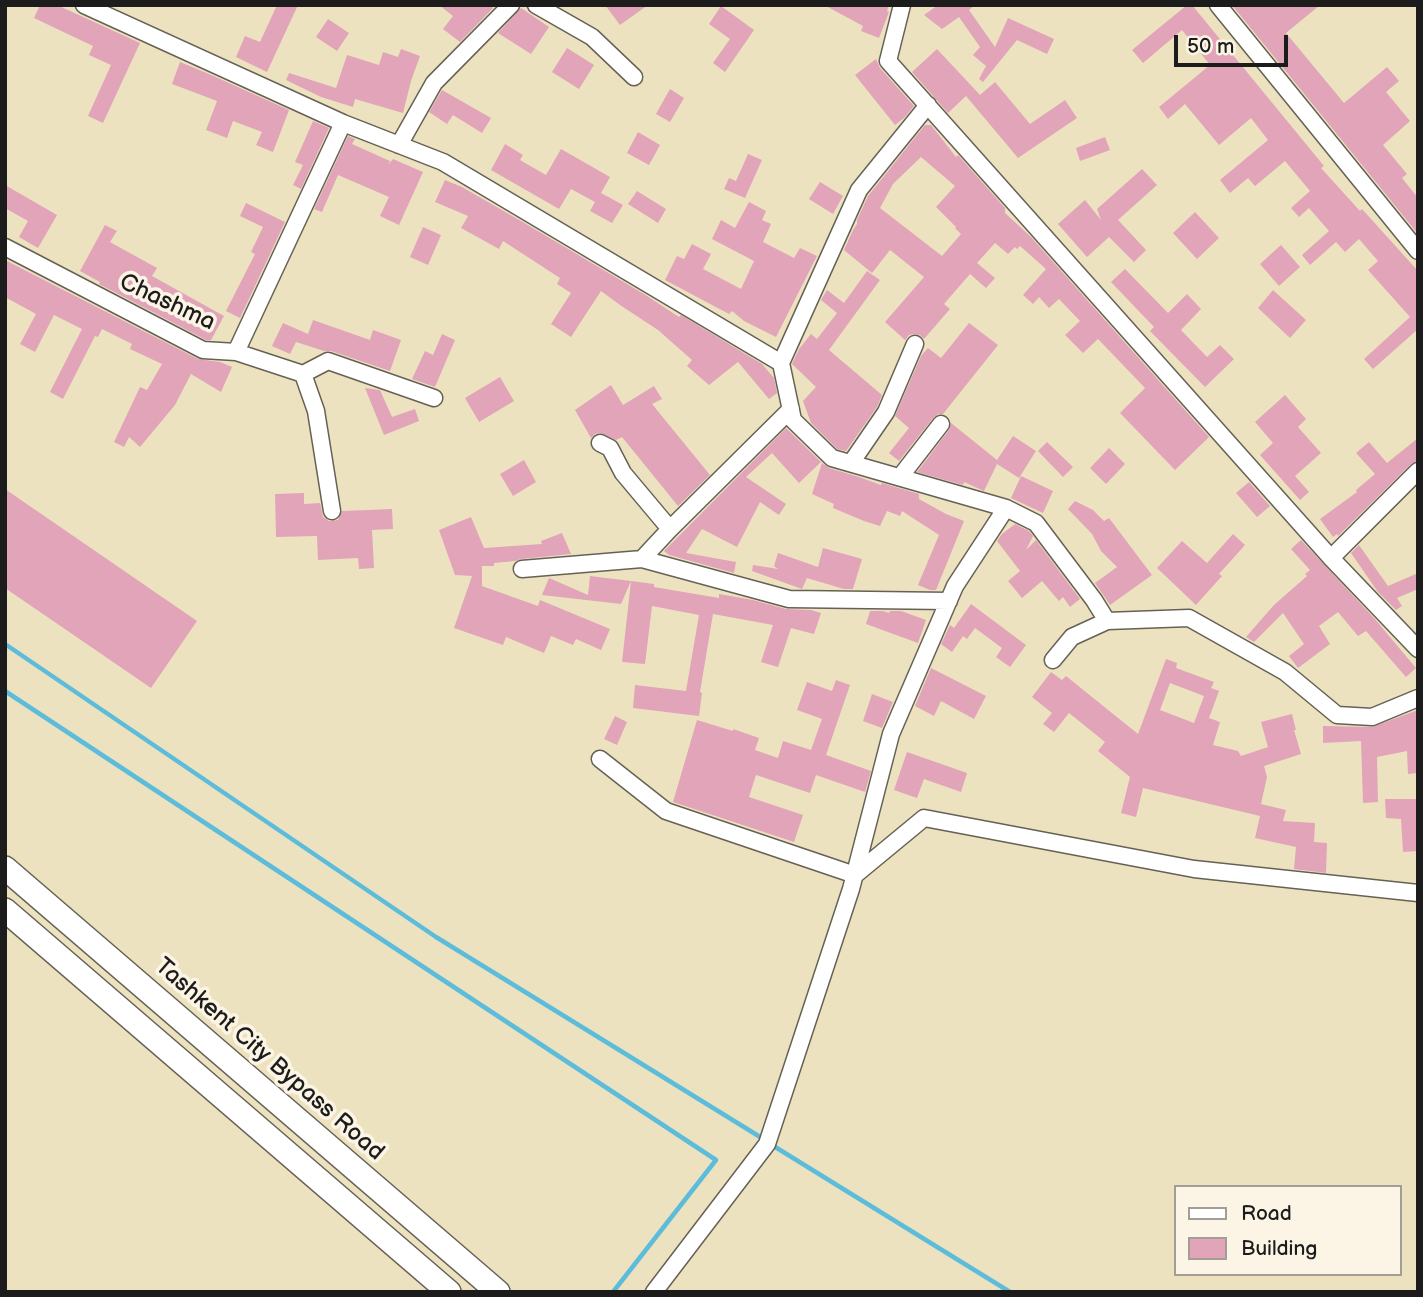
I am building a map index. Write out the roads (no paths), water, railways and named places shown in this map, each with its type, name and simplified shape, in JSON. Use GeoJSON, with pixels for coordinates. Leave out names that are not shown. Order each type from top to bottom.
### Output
{"type":"FeatureCollection","features":[{"type":"Feature","properties":{"kind":"highway","name":"Tashkent City Bypass Road"},"geometry":{"type":"LineString","coordinates":[[5,868],[498,1292]]}},
{"type":"Feature","properties":{"kind":"highway"},"geometry":{"type":"LineString","coordinates":[[5,910],[449,1292]]}},
{"type":"Feature","properties":{"kind":"highway"},"geometry":{"type":"LineString","coordinates":[[70,966],[87,960],[92,942]]}},
{"type":"Feature","properties":{"kind":"street"},"geometry":{"type":"LineString","coordinates":[[84,5],[343,123],[443,162],[781,363]]}},
{"type":"Feature","properties":{"kind":"street"},"geometry":{"type":"LineString","coordinates":[[399,145],[434,83],[511,5]]}},
{"type":"Feature","properties":{"kind":"street"},"geometry":{"type":"LineString","coordinates":[[536,5],[592,37],[634,77]]}},
{"type":"Feature","properties":{"kind":"street"},"geometry":{"type":"LineString","coordinates":[[902,5],[888,61],[1331,558],[1418,649]]}},
{"type":"Feature","properties":{"kind":"street"},"geometry":{"type":"LineString","coordinates":[[1218,5],[1418,251]]}},
{"type":"Feature","properties":{"kind":"street"},"geometry":{"type":"LineString","coordinates":[[928,105],[859,190],[781,363],[793,421],[832,458],[1006,508],[1036,523],[1107,621]]}},
{"type":"Feature","properties":{"kind":"street"},"geometry":{"type":"LineString","coordinates":[[236,352],[343,123]]}},
{"type":"Feature","properties":{"kind":"street","name":"Chashma"},"geometry":{"type":"LineString","coordinates":[[5,247],[203,350],[236,352],[303,374]]}},
{"type":"Feature","properties":{"kind":"street"},"geometry":{"type":"LineString","coordinates":[[851,463],[886,412],[915,344]]}},
{"type":"Feature","properties":{"kind":"street"},"geometry":{"type":"LineString","coordinates":[[332,511],[316,411],[303,374],[328,361],[434,398]]}},
{"type":"Feature","properties":{"kind":"street"},"geometry":{"type":"LineString","coordinates":[[642,559],[791,409]]}},
{"type":"Feature","properties":{"kind":"street"},"geometry":{"type":"LineString","coordinates":[[900,477],[941,424]]}},
{"type":"Feature","properties":{"kind":"street"},"geometry":{"type":"LineString","coordinates":[[600,443],[610,448],[623,473],[670,529]]}},
{"type":"Feature","properties":{"kind":"street"},"geometry":{"type":"LineString","coordinates":[[1331,558],[1418,471]]}},
{"type":"Feature","properties":{"kind":"street"},"geometry":{"type":"LineString","coordinates":[[654,1292],[768,1140],[855,875],[891,734],[955,586],[1006,508]]}},
{"type":"Feature","properties":{"kind":"street"},"geometry":{"type":"LineString","coordinates":[[522,569],[642,559],[789,599],[949,601]]}},
{"type":"Feature","properties":{"kind":"street"},"geometry":{"type":"LineString","coordinates":[[1053,660],[1072,637],[1107,621],[1189,618],[1285,672],[1337,715],[1372,717],[1418,698]]}},
{"type":"Feature","properties":{"kind":"street"},"geometry":{"type":"LineString","coordinates":[[600,759],[666,811],[855,875]]}},
{"type":"Feature","properties":{"kind":"street"},"geometry":{"type":"LineString","coordinates":[[855,875],[924,818],[1194,869],[1418,892]]}},
{"type":"Feature","properties":{"kind":"waterway"},"geometry":{"type":"LineString","coordinates":[[5,644],[436,937],[765,1140]]}},
{"type":"Feature","properties":{"kind":"waterway"},"geometry":{"type":"LineString","coordinates":[[5,691],[716,1160],[613,1292]]}},
{"type":"Feature","properties":{"kind":"waterway"},"geometry":{"type":"LineString","coordinates":[[772,1145],[1010,1292]]}}]}
